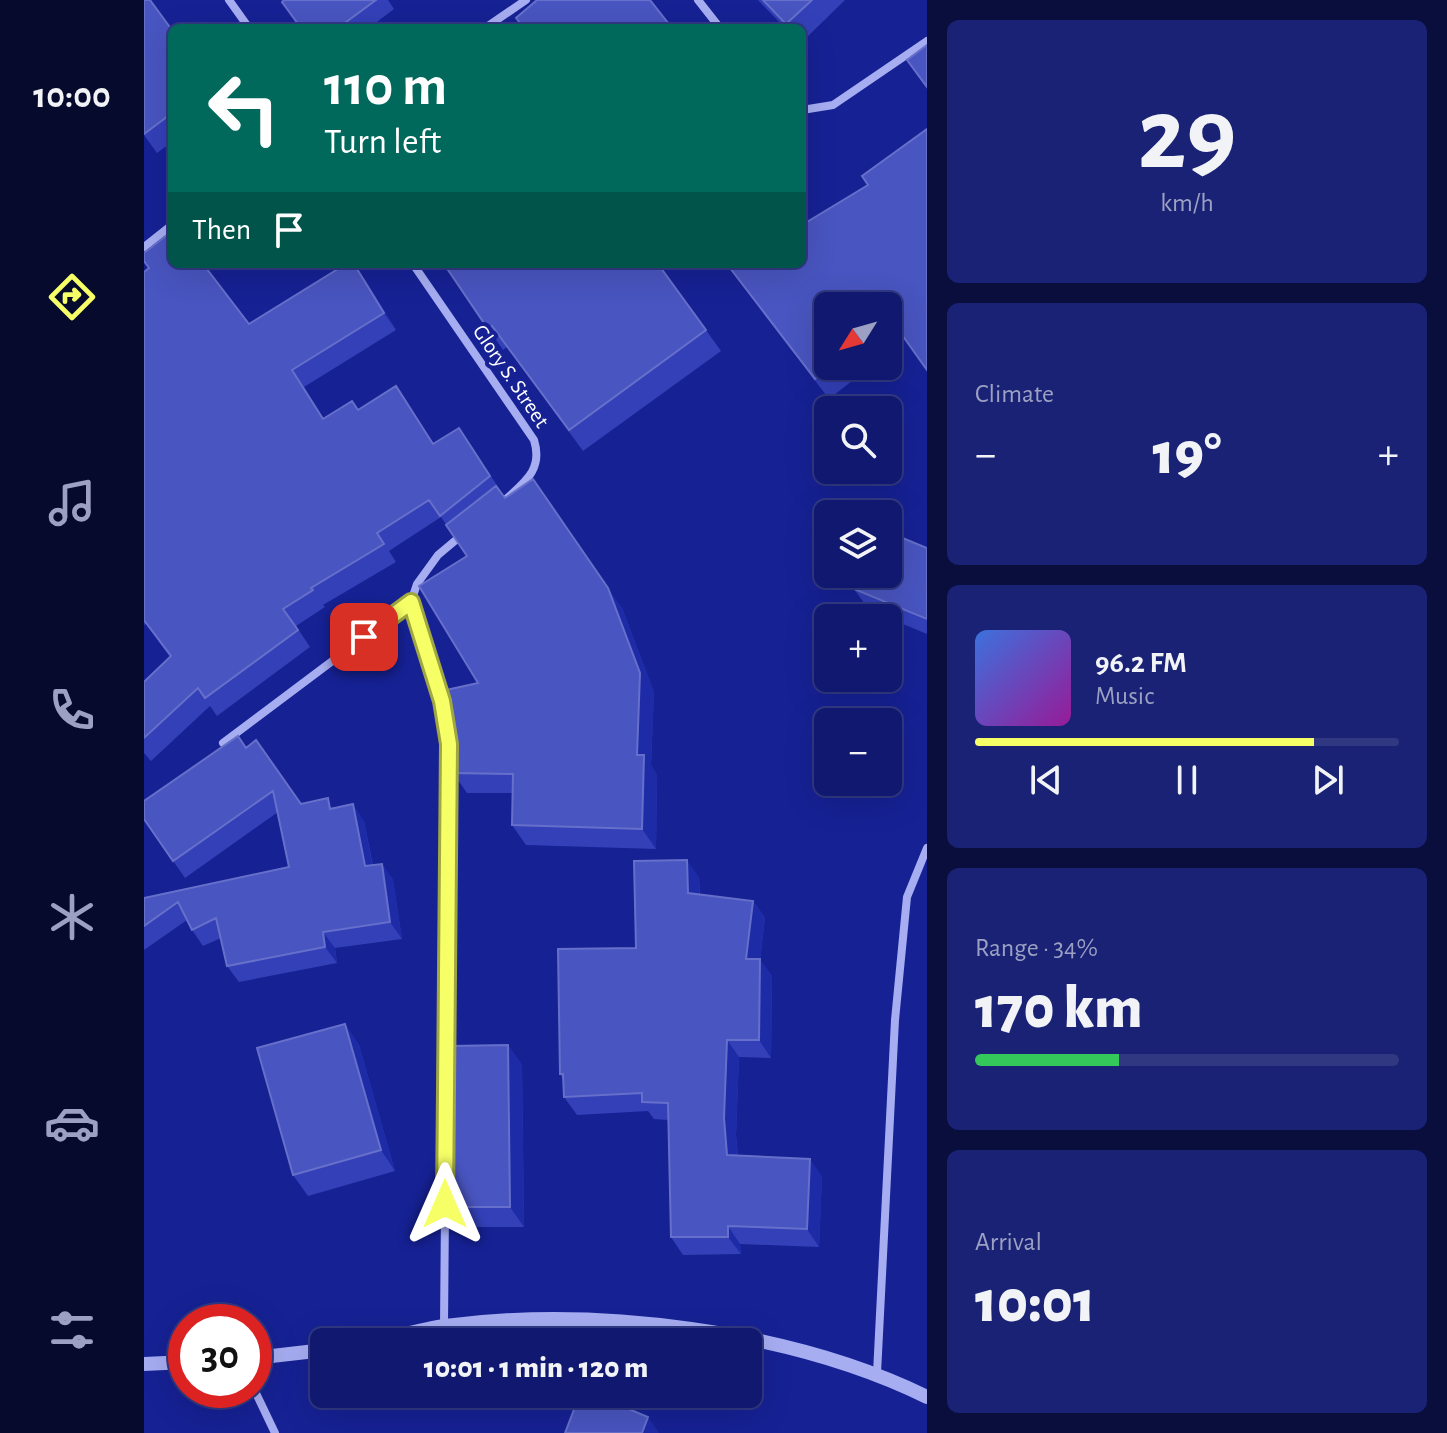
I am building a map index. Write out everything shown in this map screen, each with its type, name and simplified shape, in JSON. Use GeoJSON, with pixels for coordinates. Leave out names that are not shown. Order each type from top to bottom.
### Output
{"type":"FeatureCollection","features":[{"type":"Feature","properties":{"kind":"street"},"geometry":{"type":"LineString","coordinates":[[229,0],[246,24]]}},
{"type":"Feature","properties":{"kind":"street"},"geometry":{"type":"LineString","coordinates":[[491,24],[526,0]]}},
{"type":"Feature","properties":{"kind":"street"},"geometry":{"type":"LineString","coordinates":[[698,0],[717,24]]}},
{"type":"Feature","properties":{"kind":"street"},"geometry":{"type":"LineString","coordinates":[[806,109],[833,105],[927,41]]}},
{"type":"Feature","properties":{"kind":"street"},"geometry":{"type":"LineString","coordinates":[[144,247],[168,228]]}},
{"type":"Feature","properties":{"kind":"street","name":"Glory S. Street"},"geometry":{"type":"LineString","coordinates":[[416,268],[534,440],[539,456],[535,469],[528,480],[494,508]]}},
{"type":"Feature","properties":{"kind":"street"},"geometry":{"type":"LineString","coordinates":[[223,743],[411,602],[417,584],[438,555],[471,527]]}},
{"type":"Feature","properties":{"kind":"street"},"geometry":{"type":"LineString","coordinates":[[411,602],[442,701],[449,744],[444,1326]]}},
{"type":"Feature","properties":{"kind":"street"},"geometry":{"type":"LineString","coordinates":[[877,1373],[896,1004],[907,897],[927,848]]}},
{"type":"Feature","properties":{"kind":"street"},"geometry":{"type":"LineString","coordinates":[[435,1328],[551,1318],[641,1324],[756,1340],[877,1373],[927,1397]]}},
{"type":"Feature","properties":{"kind":"street"},"geometry":{"type":"LineString","coordinates":[[272,1356],[310,1352]]}},
{"type":"Feature","properties":{"kind":"street"},"geometry":{"type":"LineString","coordinates":[[144,1364],[168,1363]]}},
{"type":"Feature","properties":{"kind":"street"},"geometry":{"type":"LineString","coordinates":[[263,1408],[275,1433]]}},
{"type":"Feature","properties":{"kind":"building"},"geometry":{"type":"Polygon","coordinates":[[[144,0],[150,0],[168,25],[168,116],[144,134],[144,0]]]}},
{"type":"Feature","properties":{"kind":"building"},"geometry":{"type":"Polygon","coordinates":[[[376,0],[343,24],[298,24],[282,2],[376,0]]]}},
{"type":"Feature","properties":{"kind":"building"},"geometry":{"type":"Polygon","coordinates":[[[537,0],[650,0],[669,24],[521,24],[516,18],[537,0]]]}},
{"type":"Feature","properties":{"kind":"building"},"geometry":{"type":"Polygon","coordinates":[[[763,0],[812,0],[786,24],[763,0]]]}},
{"type":"Feature","properties":{"kind":"building"},"geometry":{"type":"Polygon","coordinates":[[[927,45],[927,87],[907,60],[927,45]]]}},
{"type":"Feature","properties":{"kind":"building"},"geometry":{"type":"Polygon","coordinates":[[[927,129],[927,370],[902,335],[902,292],[814,292],[814,378],[730,268],[806,268],[806,223],[868,185],[862,176],[927,129]]]}},
{"type":"Feature","properties":{"kind":"building"},"geometry":{"type":"Polygon","coordinates":[[[168,234],[168,268],[206,268],[249,324],[340,268],[356,268],[384,313],[292,370],[323,419],[352,401],[358,410],[396,386],[433,444],[459,428],[490,476],[440,516],[429,500],[377,533],[384,544],[311,588],[313,590],[283,609],[298,630],[205,698],[198,688],[144,738],[144,682],[171,656],[144,620],[144,272],[149,268],[144,261],[144,253],[168,234]]]}},
{"type":"Feature","properties":{"kind":"building"},"geometry":{"type":"Polygon","coordinates":[[[447,268],[661,268],[706,330],[569,430],[492,326],[488,329],[447,268]]]}},
{"type":"Feature","properties":{"kind":"building"},"geometry":{"type":"Polygon","coordinates":[[[533,479],[608,588],[640,673],[637,755],[644,755],[642,829],[512,825],[513,774],[453,773],[455,729],[446,690],[478,683],[419,586],[467,556],[446,525],[496,486],[505,498],[533,479]]]}},
{"type":"Feature","properties":{"kind":"building"},"geometry":{"type":"Polygon","coordinates":[[[902,538],[927,548],[927,619],[902,609],[902,604],[890,604],[854,589],[902,588],[902,538]]]}},
{"type":"Feature","properties":{"kind":"building"},"geometry":{"type":"Polygon","coordinates":[[[238,736],[246,748],[256,740],[301,804],[328,798],[330,809],[353,804],[365,866],[382,864],[390,922],[323,932],[325,947],[227,966],[216,918],[192,930],[178,902],[144,926],[144,898],[289,867],[273,791],[173,861],[144,819],[144,801],[238,736]]]}},
{"type":"Feature","properties":{"kind":"building"},"geometry":{"type":"Polygon","coordinates":[[[687,860],[688,893],[753,901],[746,959],[760,959],[759,1040],[727,1040],[724,1118],[727,1155],[810,1159],[807,1229],[728,1226],[728,1237],[671,1237],[668,1103],[642,1102],[642,1093],[564,1097],[563,1074],[560,1074],[558,949],[636,948],[634,861],[687,860]]]}},
{"type":"Feature","properties":{"kind":"building"},"geometry":{"type":"Polygon","coordinates":[[[345,1024],[381,1150],[293,1175],[257,1048],[345,1024]]]}},
{"type":"Feature","properties":{"kind":"building"},"geometry":{"type":"Polygon","coordinates":[[[508,1045],[510,1207],[448,1207],[446,1080],[450,1080],[450,1046],[508,1045]]]}},
{"type":"Feature","properties":{"kind":"building"},"geometry":{"type":"Polygon","coordinates":[[[575,1408],[626,1408],[648,1417],[642,1433],[565,1433],[575,1408]]]}},
{"type":"Feature","properties":{"kind":"route"},"geometry":{"type":"LineString","coordinates":[[364,637],[411,602],[442,701],[449,744],[445,1204]]}}]}
